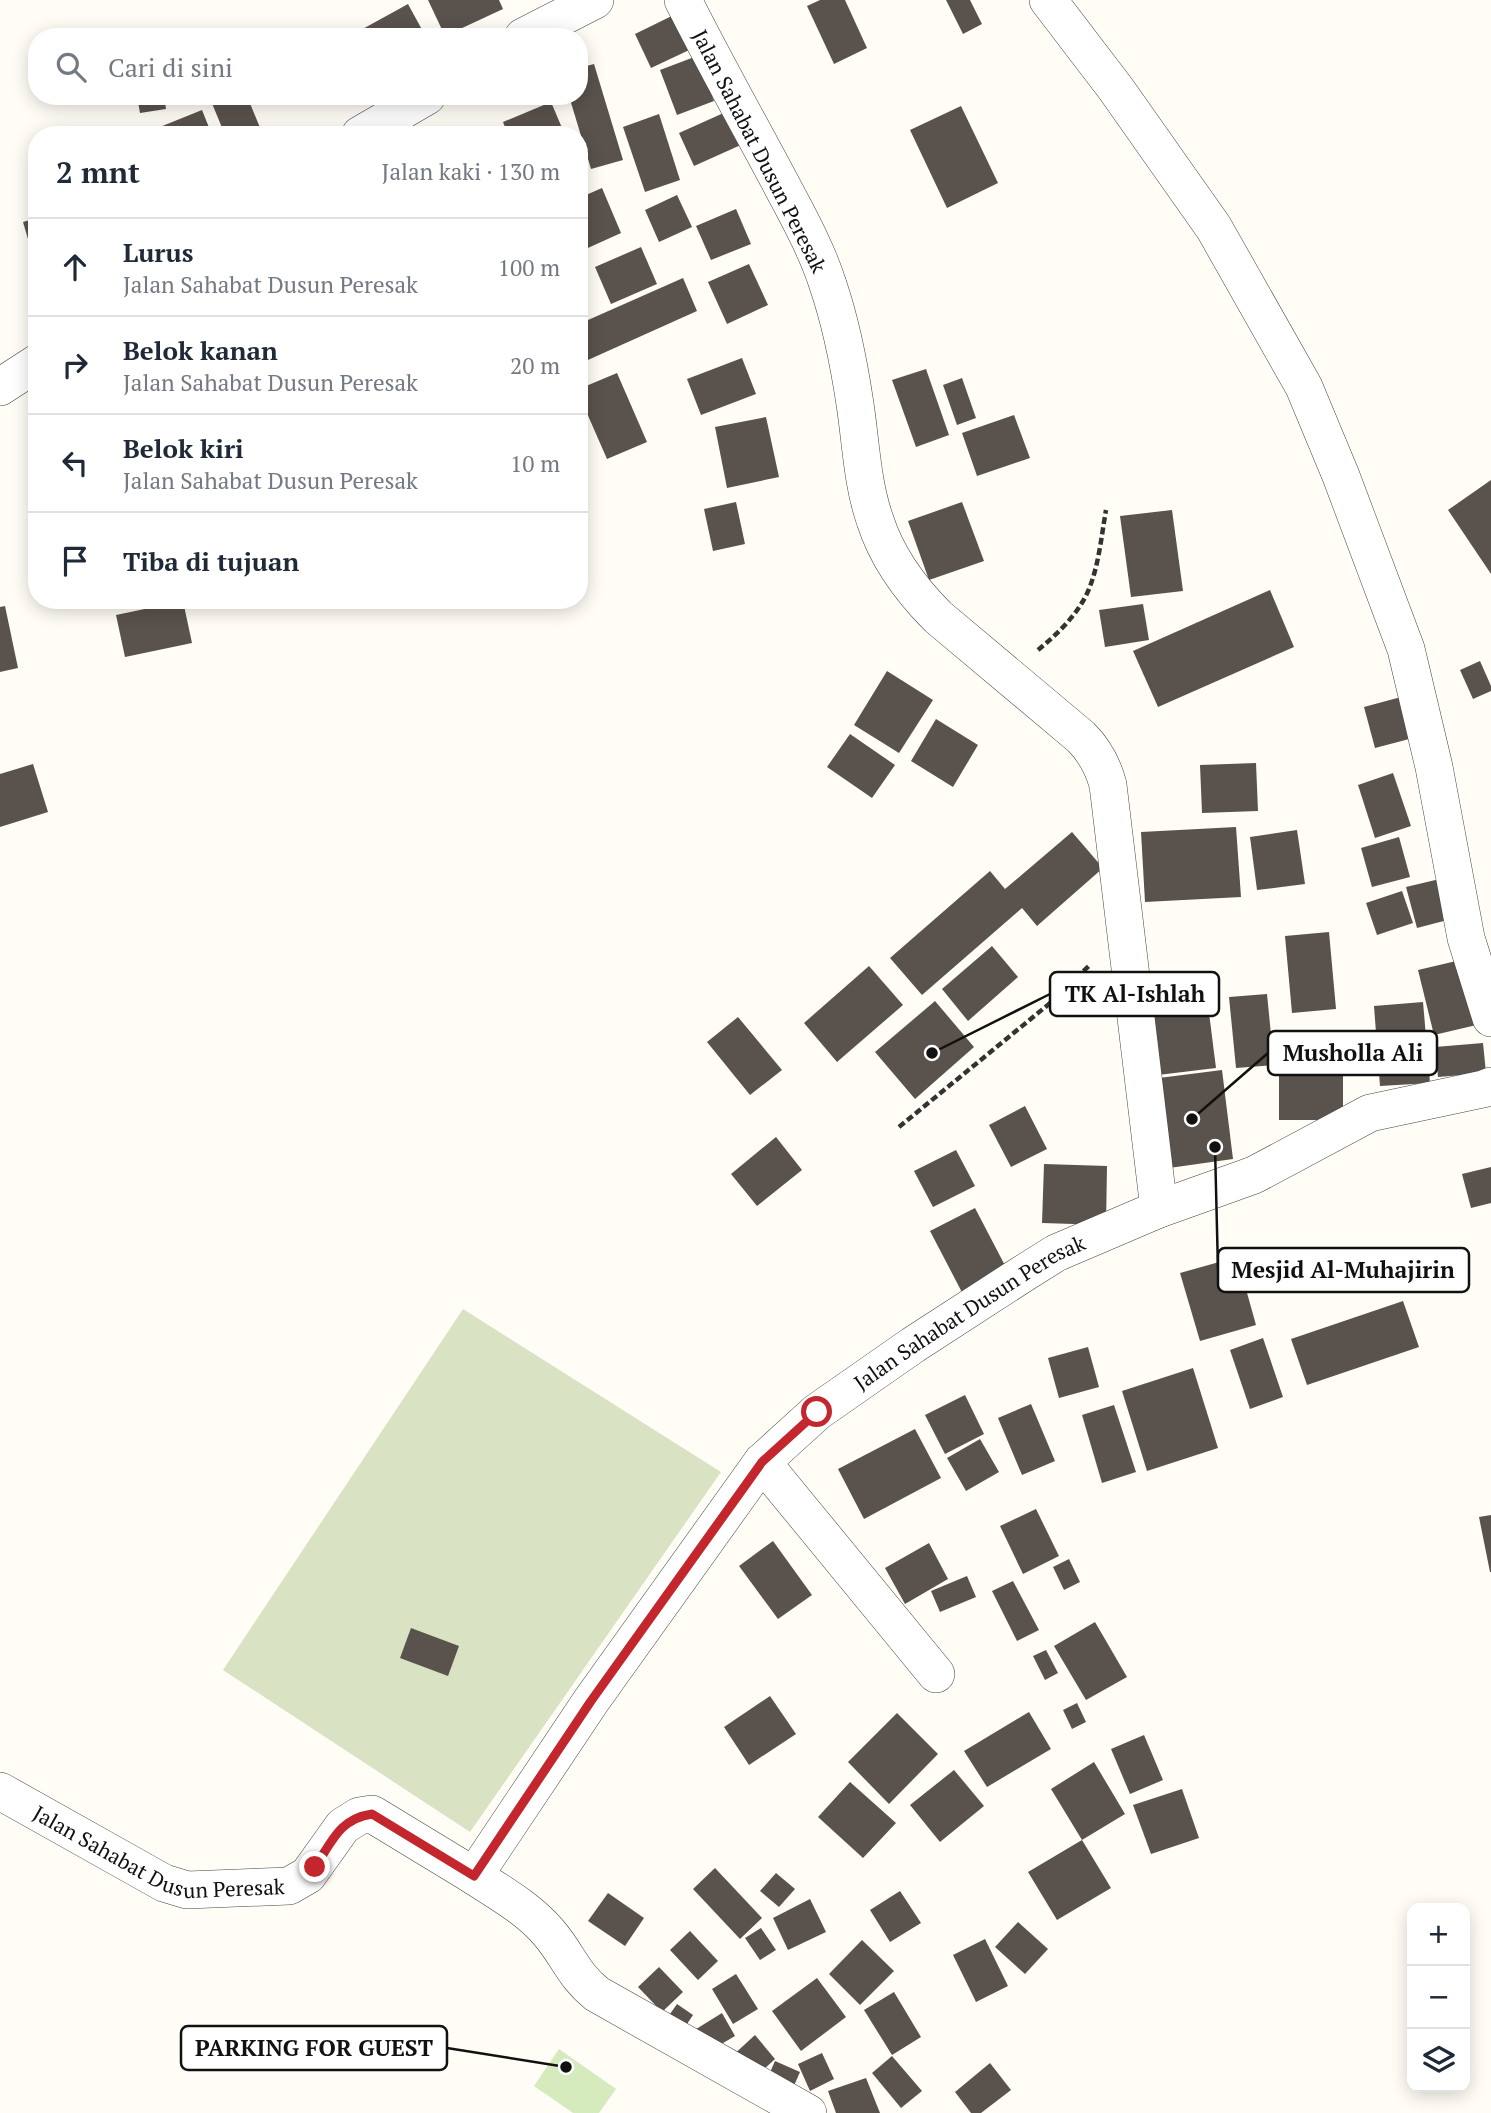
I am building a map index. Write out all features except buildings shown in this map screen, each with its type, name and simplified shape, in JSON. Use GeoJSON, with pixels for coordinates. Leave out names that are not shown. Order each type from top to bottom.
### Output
{"type":"FeatureCollection","features":[{"type":"Feature","properties":{"kind":"street"},"geometry":{"type":"LineString","coordinates":[[541,28],[595,0]]}},
{"type":"Feature","properties":{"kind":"street","name":"Jalan Sahabat Dusun Peresak"},"geometry":{"type":"LineString","coordinates":[[683,0],[803,226],[828,283],[844,343],[867,495],[886,548],[918,597],[938,617],[1081,737],[1104,771],[1108,785],[1159,1209]]}},
{"type":"Feature","properties":{"kind":"street"},"geometry":{"type":"LineString","coordinates":[[1048,0],[1132,111],[1214,229],[1304,387],[1341,476],[1406,649],[1434,767],[1465,938],[1491,1018]]}},
{"type":"Feature","properties":{"kind":"street"},"geometry":{"type":"LineString","coordinates":[[375,126],[412,105]]}},
{"type":"Feature","properties":{"kind":"street"},"geometry":{"type":"LineString","coordinates":[[0,387],[28,369]]}},
{"type":"Feature","properties":{"kind":"street","name":"Jalan Sahabat Dusun Peresak"},"geometry":{"type":"LineString","coordinates":[[0,1791],[164,1883],[187,1890],[289,1886],[308,1875],[343,1826],[359,1816],[372,1814],[474,1876],[591,1701],[762,1462],[817,1412],[913,1345],[1056,1253],[1159,1209],[1254,1175],[1370,1113],[1491,1086]]}},
{"type":"Feature","properties":{"kind":"street"},"geometry":{"type":"LineString","coordinates":[[762,1462],[936,1674]]}},
{"type":"Feature","properties":{"kind":"street"},"geometry":{"type":"LineString","coordinates":[[474,1876],[530,1914],[550,1934],[583,1983],[597,1994],[808,2113]]}},
{"type":"Feature","properties":{"kind":"path"},"geometry":{"type":"LineString","coordinates":[[1008,674],[1058,634],[1084,600],[1095,568],[1106,510]]}},
{"type":"Feature","properties":{"kind":"path"},"geometry":{"type":"LineString","coordinates":[[899,1127],[1049,1004],[1125,932]]}},
{"type":"Feature","properties":{"kind":"green space"},"geometry":{"type":"Polygon","coordinates":[[[463,1309],[721,1472],[470,1832],[223,1670],[463,1309]]]}},
{"type":"Feature","properties":{"kind":"green space"},"geometry":{"type":"Polygon","coordinates":[[[559,2049],[616,2089],[599,2113],[573,2113],[534,2086],[559,2049]]]}},
{"type":"Feature","properties":{"kind":"place","name":"TK Al-Ishlah"},"geometry":{"type":"Point","coordinates":[932,1053]}},
{"type":"Feature","properties":{"kind":"place","name":"Musholla Ali"},"geometry":{"type":"Point","coordinates":[1192,1119]}},
{"type":"Feature","properties":{"kind":"place","name":"Mesjid Al-Muhajirin"},"geometry":{"type":"Point","coordinates":[1215,1147]}},
{"type":"Feature","properties":{"kind":"place","name":"PARKING FOR GUEST"},"geometry":{"type":"Point","coordinates":[566,2067]}},
{"type":"Feature","properties":{"kind":"route"},"geometry":{"type":"LineString","coordinates":[[315,1867],[343,1826],[351,1819],[372,1814],[474,1876],[591,1701],[762,1462],[817,1412]]}}]}
